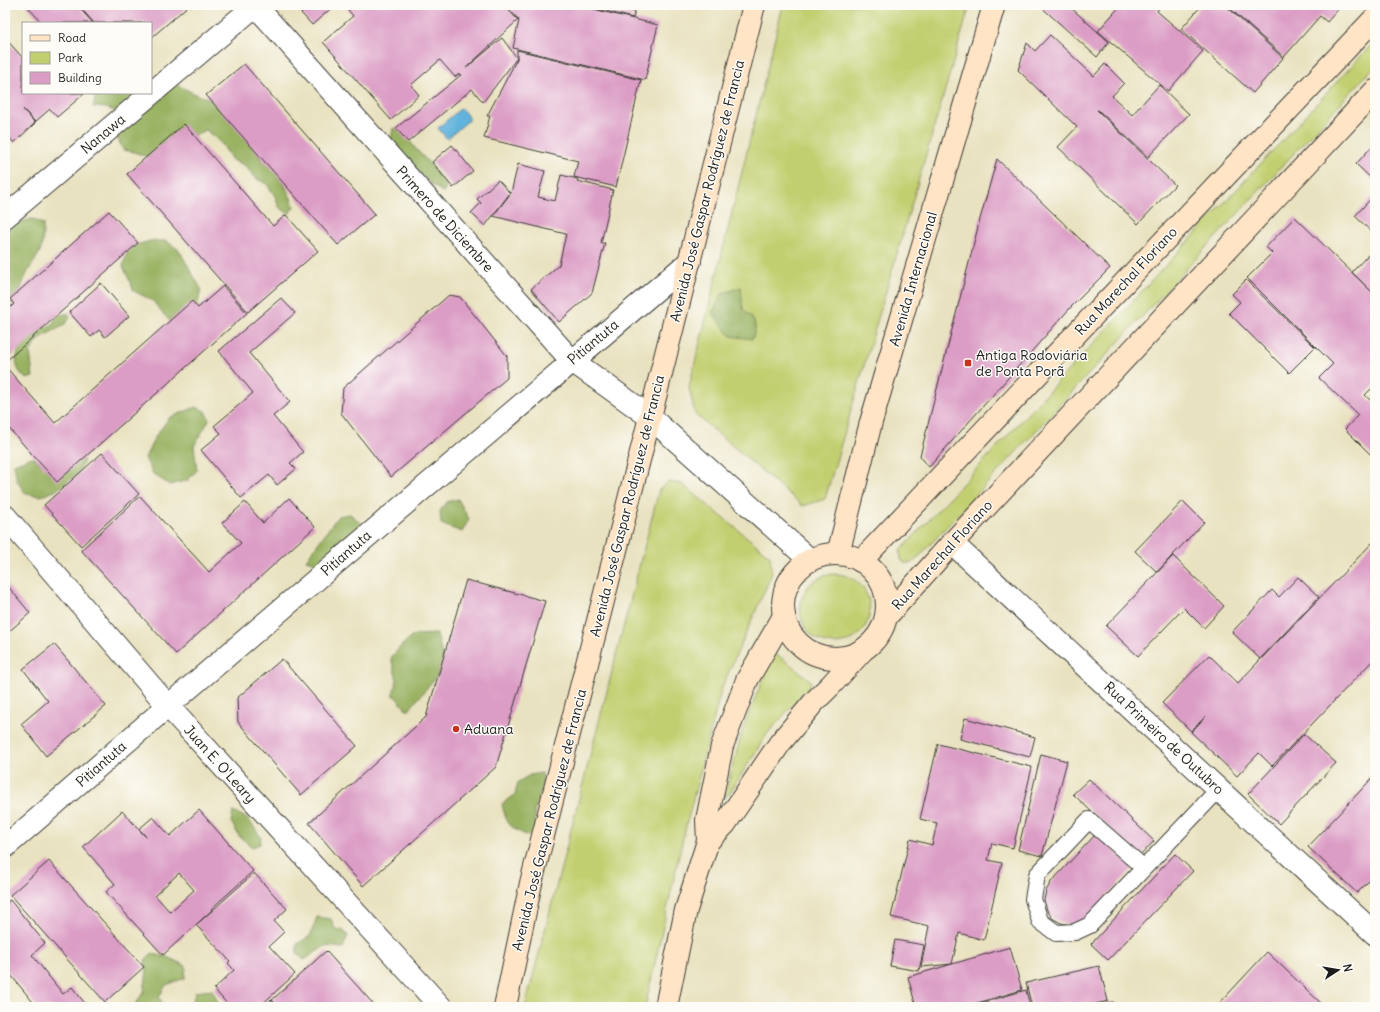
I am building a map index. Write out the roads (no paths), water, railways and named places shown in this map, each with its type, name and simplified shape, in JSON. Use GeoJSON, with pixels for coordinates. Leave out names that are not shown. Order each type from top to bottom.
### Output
{"type":"FeatureCollection","features":[{"type":"Feature","properties":{"kind":"main road","name":"Avenida José Gaspar Rodríguez de Francia"},"geometry":{"type":"LineString","coordinates":[[505,1007],[531,883],[754,5]]}},
{"type":"Feature","properties":{"kind":"main road","name":"Avenida Internacional"},"geometry":{"type":"LineString","coordinates":[[838,554],[870,422],[994,5]]}},
{"type":"Feature","properties":{"kind":"main road","name":"Rua Marechal Floriano"},"geometry":{"type":"LineString","coordinates":[[861,561],[1375,18]]}},
{"type":"Feature","properties":{"kind":"main road","name":"Rua Marechal Floriano"},"geometry":{"type":"LineString","coordinates":[[886,616],[952,543],[1375,91]]}},
{"type":"Feature","properties":{"kind":"main road"},"geometry":{"type":"LineString","coordinates":[[825,554],[838,554],[850,556],[861,561],[874,571],[883,585],[887,600],[886,616],[880,632],[870,645],[847,657],[830,658],[814,654],[801,644],[790,631],[784,616],[784,599],[788,584],[797,570],[810,560],[825,554]]}},
{"type":"Feature","properties":{"kind":"main road"},"geometry":{"type":"LineString","coordinates":[[666,1007],[686,910],[708,841],[707,820],[722,746],[747,680],[784,616]]}},
{"type":"Feature","properties":{"kind":"main road"},"geometry":{"type":"LineString","coordinates":[[708,841],[725,824],[780,743],[814,702],[862,650]]}},
{"type":"Feature","properties":{"kind":"street","name":"Nanawa"},"geometry":{"type":"LineString","coordinates":[[152,93],[256,5]]}},
{"type":"Feature","properties":{"kind":"street","name":"Primero de Diciembre"},"geometry":{"type":"LineString","coordinates":[[256,5],[571,360],[650,417],[810,560]]}},
{"type":"Feature","properties":{"kind":"street","name":"Nanawa"},"geometry":{"type":"LineString","coordinates":[[5,217],[151,94]]}},
{"type":"Feature","properties":{"kind":"street","name":"Pitiantuta"},"geometry":{"type":"LineString","coordinates":[[5,847],[571,360],[690,260]]}},
{"type":"Feature","properties":{"kind":"street","name":"Juan E. O'Leary"},"geometry":{"type":"LineString","coordinates":[[5,516],[168,706],[441,1007]]}},
{"type":"Feature","properties":{"kind":"street","name":"Rua Primeiro de Outubro"},"geometry":{"type":"LineString","coordinates":[[952,543],[1375,934]]}},
{"type":"Feature","properties":{"kind":"lane"},"geometry":{"type":"LineString","coordinates":[[1144,868],[1089,820],[1037,875],[1033,899],[1040,921],[1056,933],[1075,932],[1090,925],[1144,868],[1218,789]]}},
{"type":"Feature","properties":{"kind":"water"},"geometry":{"type":"Polygon","coordinates":[[[461,108],[470,119],[447,139],[438,128],[461,108]]]}},
{"type":"Feature","properties":{"kind":"place","name":"Antiga Rodoviária de Ponta Porã"},"geometry":{"type":"Point","coordinates":[968,363]}},
{"type":"Feature","properties":{"kind":"place","name":"Aduana"},"geometry":{"type":"Point","coordinates":[456,729]}}]}
